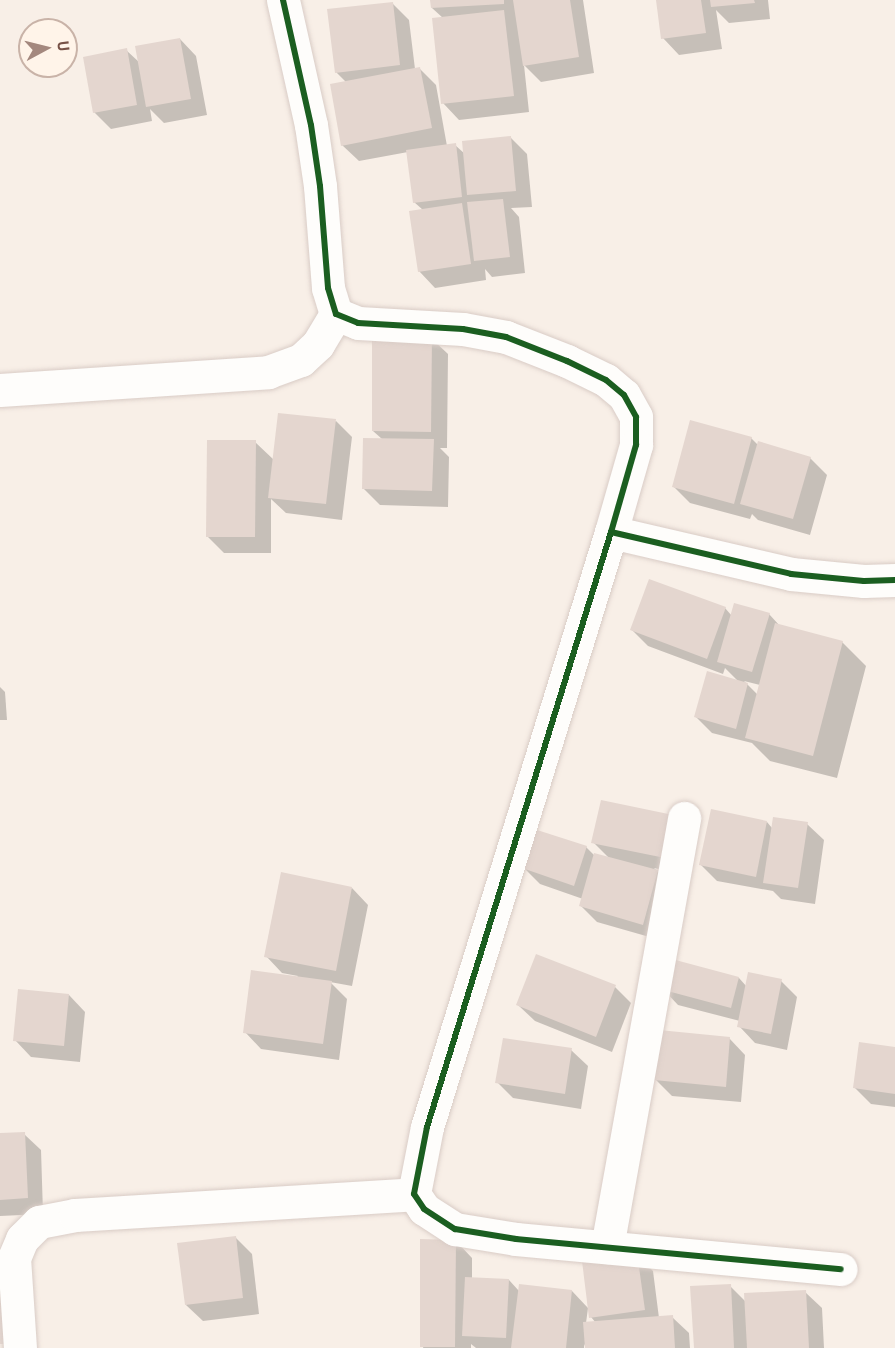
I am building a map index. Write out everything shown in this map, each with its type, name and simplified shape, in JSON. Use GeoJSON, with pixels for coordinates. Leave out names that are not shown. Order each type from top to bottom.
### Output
{"type":"FeatureCollection","features":[{"type":"Feature","properties":{"kind":"street"},"geometry":{"type":"LineString","coordinates":[[0,390],[268,372],[301,360],[318,344],[336,314],[328,288],[320,186],[311,125],[284,0]]}},
{"type":"Feature","properties":{"kind":"street"},"geometry":{"type":"LineString","coordinates":[[336,314],[358,323],[463,329],[506,338],[567,361],[606,380],[624,395],[636,417],[636,445],[427,1126],[414,1194],[424,1209],[455,1228],[516,1239],[841,1269]]}},
{"type":"Feature","properties":{"kind":"street"},"geometry":{"type":"LineString","coordinates":[[611,532],[791,574],[864,581],[895,580]]}},
{"type":"Feature","properties":{"kind":"street"},"geometry":{"type":"LineString","coordinates":[[607,1247],[684,818]]}},
{"type":"Feature","properties":{"kind":"street"},"geometry":{"type":"LineString","coordinates":[[20,1348],[15,1258],[22,1239],[39,1222],[75,1215],[414,1194]]}},
{"type":"Feature","properties":{"kind":"building"},"geometry":{"type":"Polygon","coordinates":[[[430,0],[504,0],[504,4],[431,8],[430,0]]]}},
{"type":"Feature","properties":{"kind":"building"},"geometry":{"type":"Polygon","coordinates":[[[513,0],[570,0],[579,57],[523,66],[513,0]]]}},
{"type":"Feature","properties":{"kind":"building"},"geometry":{"type":"Polygon","coordinates":[[[656,0],[701,0],[706,33],[661,39],[656,0]]]}},
{"type":"Feature","properties":{"kind":"building"},"geometry":{"type":"Polygon","coordinates":[[[710,0],[754,0],[755,3],[711,7],[710,0]]]}},
{"type":"Feature","properties":{"kind":"building"},"geometry":{"type":"Polygon","coordinates":[[[393,2],[400,65],[335,73],[327,9],[393,2]]]}},
{"type":"Feature","properties":{"kind":"building"},"geometry":{"type":"Polygon","coordinates":[[[504,10],[514,96],[441,104],[432,18],[504,10]]]}},
{"type":"Feature","properties":{"kind":"building"},"geometry":{"type":"Polygon","coordinates":[[[180,38],[191,99],[146,107],[135,46],[180,38]]]}},
{"type":"Feature","properties":{"kind":"building"},"geometry":{"type":"Polygon","coordinates":[[[127,48],[137,105],[93,113],[83,57],[127,48]]]}},
{"type":"Feature","properties":{"kind":"building"},"geometry":{"type":"Polygon","coordinates":[[[420,67],[432,128],[341,146],[330,84],[420,67]]]}},
{"type":"Feature","properties":{"kind":"building"},"geometry":{"type":"Polygon","coordinates":[[[511,136],[516,191],[467,195],[462,141],[511,136]]]}},
{"type":"Feature","properties":{"kind":"building"},"geometry":{"type":"Polygon","coordinates":[[[456,143],[462,197],[413,203],[406,150],[456,143]]]}},
{"type":"Feature","properties":{"kind":"building"},"geometry":{"type":"Polygon","coordinates":[[[503,199],[510,257],[474,261],[467,202],[503,199]]]}},
{"type":"Feature","properties":{"kind":"building"},"geometry":{"type":"Polygon","coordinates":[[[462,203],[471,264],[418,272],[409,211],[462,203]]]}},
{"type":"Feature","properties":{"kind":"building"},"geometry":{"type":"Polygon","coordinates":[[[372,336],[432,336],[431,432],[372,431],[372,336]]]}},
{"type":"Feature","properties":{"kind":"building"},"geometry":{"type":"Polygon","coordinates":[[[278,413],[336,419],[326,504],[268,498],[278,413]]]}},
{"type":"Feature","properties":{"kind":"building"},"geometry":{"type":"Polygon","coordinates":[[[690,420],[752,437],[734,504],[672,487],[690,420]]]}},
{"type":"Feature","properties":{"kind":"building"},"geometry":{"type":"Polygon","coordinates":[[[363,438],[434,439],[432,491],[362,489],[363,438]]]}},
{"type":"Feature","properties":{"kind":"building"},"geometry":{"type":"Polygon","coordinates":[[[207,440],[256,440],[255,537],[206,537],[207,440]]]}},
{"type":"Feature","properties":{"kind":"building"},"geometry":{"type":"Polygon","coordinates":[[[758,441],[811,457],[793,519],[740,504],[758,441]]]}},
{"type":"Feature","properties":{"kind":"building"},"geometry":{"type":"Polygon","coordinates":[[[649,579],[726,607],[707,659],[630,630],[649,579]]]}},
{"type":"Feature","properties":{"kind":"building"},"geometry":{"type":"Polygon","coordinates":[[[734,603],[770,613],[752,672],[717,662],[734,603]]]}},
{"type":"Feature","properties":{"kind":"building"},"geometry":{"type":"Polygon","coordinates":[[[775,623],[843,641],[813,756],[745,738],[775,623]]]}},
{"type":"Feature","properties":{"kind":"building"},"geometry":{"type":"Polygon","coordinates":[[[707,671],[748,683],[736,729],[694,717],[707,671]]]}},
{"type":"Feature","properties":{"kind":"building"},"geometry":{"type":"Polygon","coordinates":[[[601,800],[678,816],[670,859],[591,843],[601,800]]]}},
{"type":"Feature","properties":{"kind":"building"},"geometry":{"type":"Polygon","coordinates":[[[711,809],[767,821],[756,877],[699,865],[711,809]]]}},
{"type":"Feature","properties":{"kind":"building"},"geometry":{"type":"Polygon","coordinates":[[[773,817],[808,822],[798,888],[763,883],[773,817]]]}},
{"type":"Feature","properties":{"kind":"building"},"geometry":{"type":"Polygon","coordinates":[[[534,829],[587,846],[574,886],[522,868],[534,829]]]}},
{"type":"Feature","properties":{"kind":"building"},"geometry":{"type":"Polygon","coordinates":[[[594,853],[658,870],[643,925],[579,906],[594,853]]]}},
{"type":"Feature","properties":{"kind":"building"},"geometry":{"type":"Polygon","coordinates":[[[281,872],[352,887],[336,971],[264,957],[281,872]]]}},
{"type":"Feature","properties":{"kind":"building"},"geometry":{"type":"Polygon","coordinates":[[[536,954],[616,985],[596,1037],[516,1005],[536,954]]]}},
{"type":"Feature","properties":{"kind":"building"},"geometry":{"type":"Polygon","coordinates":[[[668,958],[739,977],[731,1008],[660,989],[668,958]]]}},
{"type":"Feature","properties":{"kind":"building"},"geometry":{"type":"Polygon","coordinates":[[[251,970],[332,981],[323,1044],[243,1033],[251,970]]]}},
{"type":"Feature","properties":{"kind":"building"},"geometry":{"type":"Polygon","coordinates":[[[748,972],[782,979],[771,1034],[737,1027],[748,972]]]}},
{"type":"Feature","properties":{"kind":"building"},"geometry":{"type":"Polygon","coordinates":[[[18,989],[69,994],[64,1046],[13,1041],[18,989]]]}},
{"type":"Feature","properties":{"kind":"building"},"geometry":{"type":"Polygon","coordinates":[[[659,1030],[730,1037],[726,1087],[654,1080],[659,1030]]]}},
{"type":"Feature","properties":{"kind":"building"},"geometry":{"type":"Polygon","coordinates":[[[503,1038],[572,1048],[565,1094],[495,1083],[503,1038]]]}},
{"type":"Feature","properties":{"kind":"building"},"geometry":{"type":"Polygon","coordinates":[[[859,1042],[895,1047],[895,1094],[853,1088],[859,1042]]]}},
{"type":"Feature","properties":{"kind":"building"},"geometry":{"type":"Polygon","coordinates":[[[25,1132],[28,1198],[0,1200],[0,1133],[25,1132]]]}},
{"type":"Feature","properties":{"kind":"building"},"geometry":{"type":"Polygon","coordinates":[[[236,1236],[243,1298],[185,1305],[177,1243],[236,1236]]]}},
{"type":"Feature","properties":{"kind":"building"},"geometry":{"type":"Polygon","coordinates":[[[420,1239],[456,1240],[455,1347],[420,1347],[420,1239]]]}},
{"type":"Feature","properties":{"kind":"building"},"geometry":{"type":"Polygon","coordinates":[[[637,1253],[645,1310],[589,1318],[582,1261],[637,1253]]]}},
{"type":"Feature","properties":{"kind":"building"},"geometry":{"type":"Polygon","coordinates":[[[465,1277],[509,1279],[506,1338],[462,1336],[465,1277]]]}},
{"type":"Feature","properties":{"kind":"building"},"geometry":{"type":"Polygon","coordinates":[[[519,1284],[572,1290],[566,1348],[511,1348],[519,1284]]]}},
{"type":"Feature","properties":{"kind":"building"},"geometry":{"type":"Polygon","coordinates":[[[731,1284],[734,1348],[694,1348],[690,1286],[731,1284]]]}},
{"type":"Feature","properties":{"kind":"building"},"geometry":{"type":"Polygon","coordinates":[[[0,1290],[7,1344],[0,1344],[0,1290]]]}},
{"type":"Feature","properties":{"kind":"building"},"geometry":{"type":"Polygon","coordinates":[[[806,1290],[809,1348],[747,1348],[744,1293],[806,1290]]]}},
{"type":"Feature","properties":{"kind":"building"},"geometry":{"type":"Polygon","coordinates":[[[673,1315],[675,1348],[585,1348],[583,1322],[673,1315]]]}},
{"type":"Feature","properties":{"kind":"cycle path"},"geometry":{"type":"LineString","coordinates":[[283,0],[311,125],[320,186],[328,288],[336,314],[358,323],[463,329],[506,337],[567,361],[606,380],[624,395],[636,417],[636,445],[611,532],[791,574],[864,581],[895,580]]}},
{"type":"Feature","properties":{"kind":"cycle path"},"geometry":{"type":"LineString","coordinates":[[611,532],[427,1127],[414,1194],[424,1209],[455,1229],[516,1239],[841,1269]]}}]}
